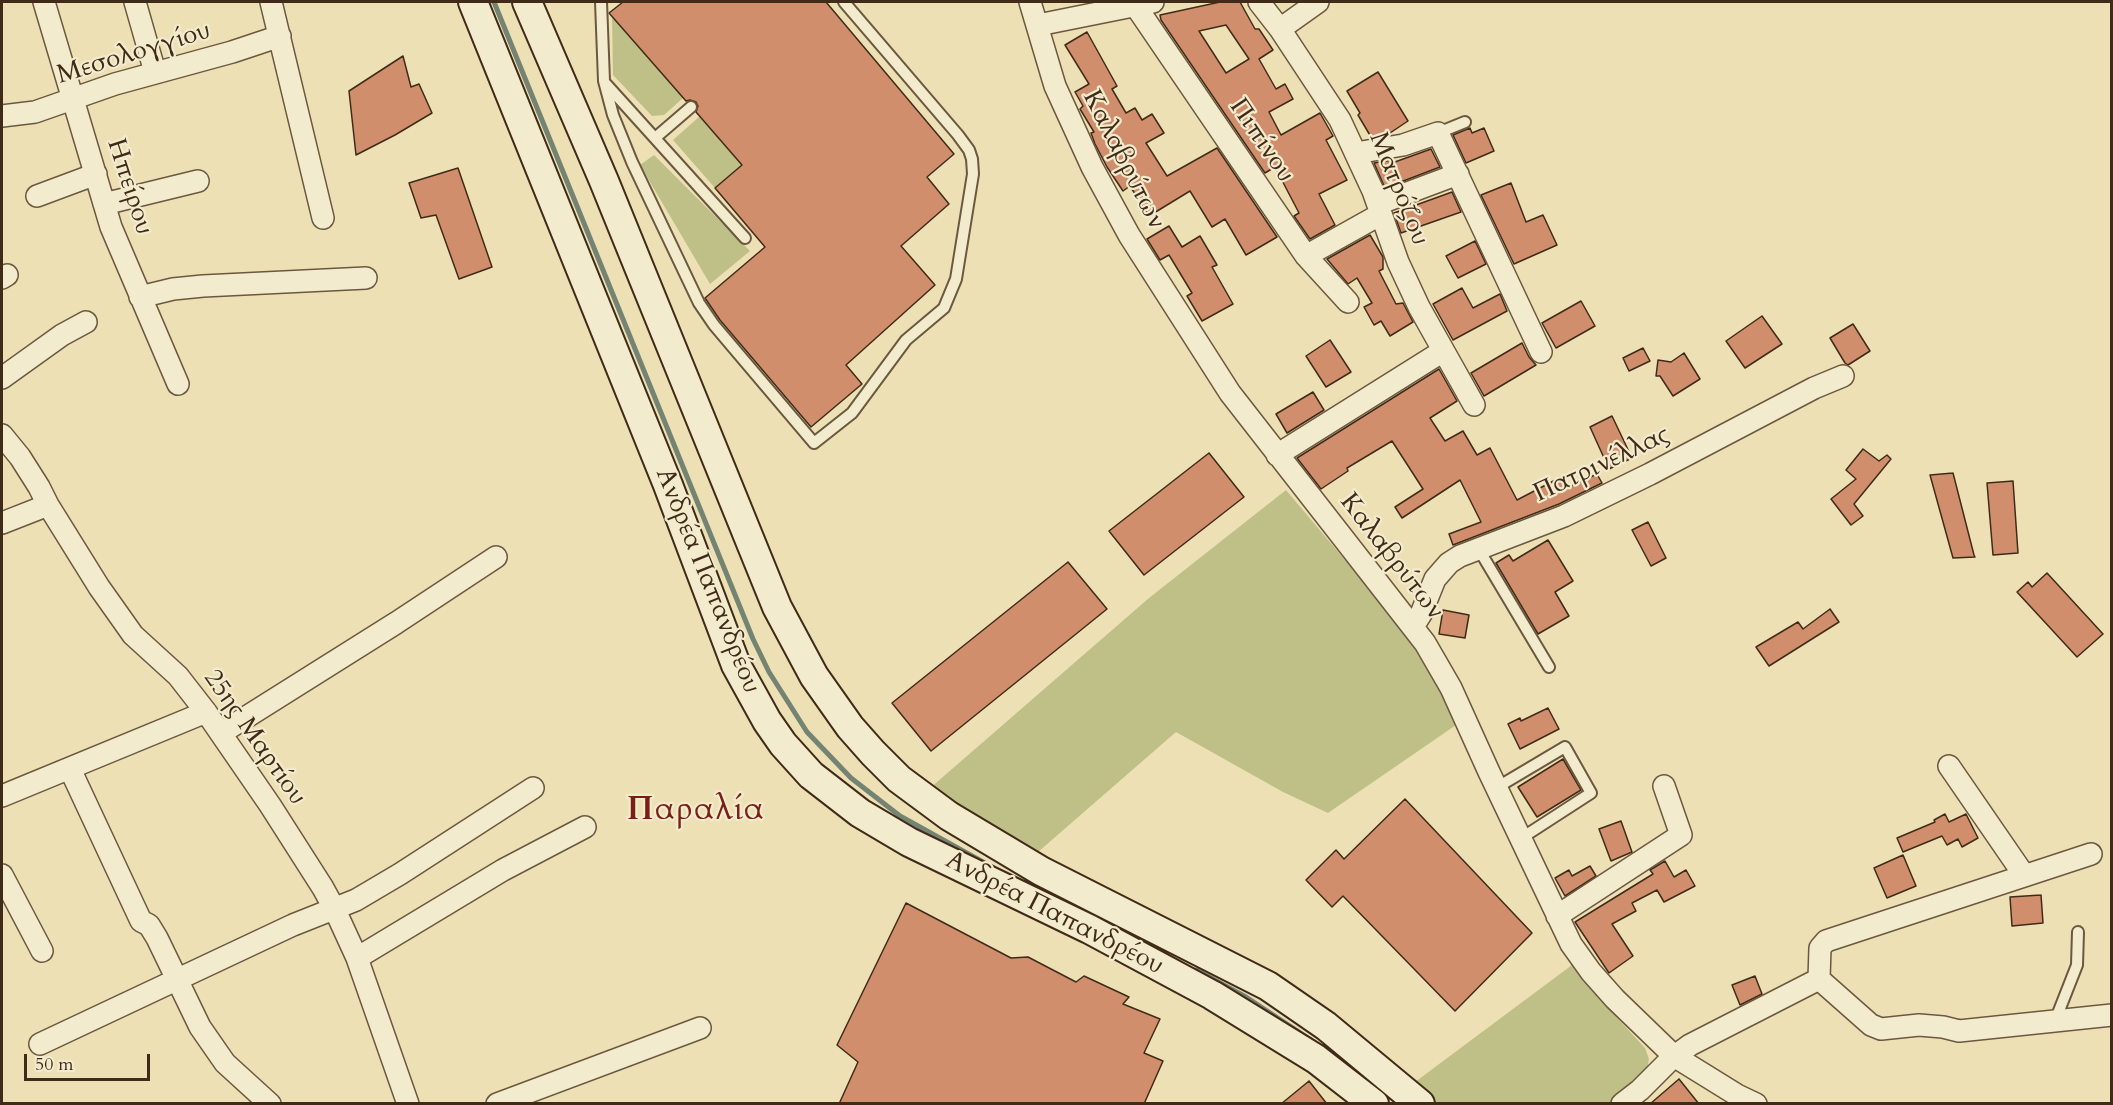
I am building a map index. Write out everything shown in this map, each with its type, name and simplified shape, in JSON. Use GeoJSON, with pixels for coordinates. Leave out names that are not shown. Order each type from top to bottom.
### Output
{"type":"FeatureCollection","features":[{"type":"Feature","properties":{"kind":"main road","name":"Ανδρέα Παπανδρέου"},"geometry":{"type":"LineString","coordinates":[[473,2],[668,485],[736,665],[766,721],[783,744],[811,775],[867,818],[909,842],[1089,929],[1212,996],[1309,1054],[1374,1104]]}},
{"type":"Feature","properties":{"kind":"main road","name":"Ανδρέα Παπανδρέου"},"geometry":{"type":"LineString","coordinates":[[527,2],[604,181],[777,607],[814,675],[850,728],[899,779],[949,816],[1041,871],[1268,986],[1326,1026],[1420,1104]]}},
{"type":"Feature","properties":{"kind":"street","name":"Ηπείρου"},"geometry":{"type":"LineString","coordinates":[[44,2],[111,227],[178,384]]}},
{"type":"Feature","properties":{"kind":"street"},"geometry":{"type":"LineString","coordinates":[[135,2],[155,72]]}},
{"type":"Feature","properties":{"kind":"street"},"geometry":{"type":"LineString","coordinates":[[271,2],[322,218]]}},
{"type":"Feature","properties":{"kind":"street","name":"Καλαβρύτων"},"geometry":{"type":"LineString","coordinates":[[1030,2],[1055,86],[1124,226],[1230,393],[1425,643],[1451,688],[1571,944],[1591,972],[1615,999],[1674,1056],[1737,1095],[1756,1104]]}},
{"type":"Feature","properties":{"kind":"street","name":"Ματρόζου"},"geometry":{"type":"LineString","coordinates":[[1259,2],[1280,29],[1340,120],[1380,209],[1398,262],[1443,351],[1474,405]]}},
{"type":"Feature","properties":{"kind":"street"},"geometry":{"type":"LineString","coordinates":[[1280,29],[1318,2]]}},
{"type":"Feature","properties":{"kind":"street"},"geometry":{"type":"LineString","coordinates":[[1038,26],[1144,3]]}},
{"type":"Feature","properties":{"kind":"street","name":"Πιπίνου"},"geometry":{"type":"LineString","coordinates":[[1144,3],[1306,256],[1348,302]]}},
{"type":"Feature","properties":{"kind":"street","name":"Μεσολογγίου"},"geometry":{"type":"LineString","coordinates":[[2,116],[35,112],[155,72],[232,52],[280,36]]}},
{"type":"Feature","properties":{"kind":"street"},"geometry":{"type":"LineString","coordinates":[[1356,153],[1403,145],[1438,133],[1541,352]]}},
{"type":"Feature","properties":{"kind":"street"},"geometry":{"type":"LineString","coordinates":[[38,196],[96,174]]}},
{"type":"Feature","properties":{"kind":"street"},"geometry":{"type":"LineString","coordinates":[[1306,256],[1380,209],[1458,174]]}},
{"type":"Feature","properties":{"kind":"street"},"geometry":{"type":"LineString","coordinates":[[104,204],[198,181]]}},
{"type":"Feature","properties":{"kind":"street"},"geometry":{"type":"LineString","coordinates":[[140,297],[173,289],[203,286],[366,278]]}},
{"type":"Feature","properties":{"kind":"street"},"geometry":{"type":"LineString","coordinates":[[2,378],[62,335],[86,322]]}},
{"type":"Feature","properties":{"kind":"street"},"geometry":{"type":"LineString","coordinates":[[1277,455],[1443,351]]}},
{"type":"Feature","properties":{"kind":"street","name":"Πατρινέλλας"},"geometry":{"type":"LineString","coordinates":[[1413,627],[1435,579],[1460,556],[1564,516],[1799,396],[1843,376]]}},
{"type":"Feature","properties":{"kind":"street","name":"25ης Μαρτίου"},"geometry":{"type":"LineString","coordinates":[[2,435],[20,457],[99,587],[134,635],[178,676],[206,712],[270,805],[335,909],[357,958],[408,1104]]}},
{"type":"Feature","properties":{"kind":"street"},"geometry":{"type":"LineString","coordinates":[[2,523],[48,505]]}},
{"type":"Feature","properties":{"kind":"street"},"geometry":{"type":"LineString","coordinates":[[221,733],[496,557]]}},
{"type":"Feature","properties":{"kind":"street"},"geometry":{"type":"LineString","coordinates":[[2,796],[206,712]]}},
{"type":"Feature","properties":{"kind":"street"},"geometry":{"type":"LineString","coordinates":[[1949,766],[2024,875]]}},
{"type":"Feature","properties":{"kind":"street"},"geometry":{"type":"LineString","coordinates":[[70,769],[141,921],[149,925],[200,1027],[225,1063],[270,1104]]}},
{"type":"Feature","properties":{"kind":"street"},"geometry":{"type":"LineString","coordinates":[[1557,916],[1681,835],[1664,786]]}},
{"type":"Feature","properties":{"kind":"street"},"geometry":{"type":"LineString","coordinates":[[40,1044],[293,925],[335,909],[400,874],[533,788]]}},
{"type":"Feature","properties":{"kind":"street"},"geometry":{"type":"LineString","coordinates":[[357,958],[503,870],[585,827]]}},
{"type":"Feature","properties":{"kind":"street"},"geometry":{"type":"LineString","coordinates":[[1819,980],[1820,948],[1826,941],[2091,854]]}},
{"type":"Feature","properties":{"kind":"street"},"geometry":{"type":"LineString","coordinates":[[2,875],[42,951]]}},
{"type":"Feature","properties":{"kind":"street"},"geometry":{"type":"LineString","coordinates":[[1819,980],[1871,1025],[1881,1029],[1919,1025],[1959,1031],[2112,1015]]}},
{"type":"Feature","properties":{"kind":"street"},"geometry":{"type":"LineString","coordinates":[[1622,1104],[1649,1082],[1674,1056],[1701,1038],[1819,980]]}},
{"type":"Feature","properties":{"kind":"street"},"geometry":{"type":"LineString","coordinates":[[497,1104],[700,1028]]}},
{"type":"Feature","properties":{"kind":"lane"},"geometry":{"type":"LineString","coordinates":[[601,2],[604,81],[624,145],[702,309],[814,444],[852,413],[906,340],[944,308],[956,279],[973,174],[969,150],[958,135],[844,2]]}},
{"type":"Feature","properties":{"kind":"lane"},"geometry":{"type":"LineString","coordinates":[[604,81],[745,238]]}},
{"type":"Feature","properties":{"kind":"lane"},"geometry":{"type":"LineString","coordinates":[[655,138],[691,107]]}},
{"type":"Feature","properties":{"kind":"lane"},"geometry":{"type":"LineString","coordinates":[[1438,133],[1465,122]]}},
{"type":"Feature","properties":{"kind":"lane"},"geometry":{"type":"LineString","coordinates":[[1478,548],[1549,666]]}},
{"type":"Feature","properties":{"kind":"lane"},"geometry":{"type":"LineString","coordinates":[[1496,788],[1565,747],[1591,793],[1521,839]]}},
{"type":"Feature","properties":{"kind":"lane"},"geometry":{"type":"LineString","coordinates":[[2055,1021],[2077,965],[2078,932]]}},
{"type":"Feature","properties":{"kind":"green space"},"geometry":{"type":"Polygon","coordinates":[[[612,16],[683,98],[664,115],[652,116],[613,75],[612,16]]]}},
{"type":"Feature","properties":{"kind":"green space"},"geometry":{"type":"Polygon","coordinates":[[[700,116],[742,165],[715,188],[673,140],[700,116]]]}},
{"type":"Feature","properties":{"kind":"green space"},"geometry":{"type":"Polygon","coordinates":[[[654,155],[750,251],[710,284],[640,165],[654,155]]]}},
{"type":"Feature","properties":{"kind":"green space"},"geometry":{"type":"Polygon","coordinates":[[[1286,490],[1408,638],[1441,690],[1456,725],[1328,813],[1283,792],[1176,732],[1038,852],[1011,840],[929,789],[1149,598],[1286,490]]]}},
{"type":"Feature","properties":{"kind":"green space"},"geometry":{"type":"Polygon","coordinates":[[[1572,965],[1583,981],[1645,1048],[1649,1059],[1647,1069],[1614,1103],[1432,1103],[1411,1085],[1572,965]]]}},
{"type":"Feature","properties":{"kind":"building"},"geometry":{"type":"Polygon","coordinates":[[[623,2],[826,2],[954,154],[927,177],[949,204],[901,246],[935,285],[846,365],[862,384],[811,427],[720,320],[705,298],[765,247],[715,188],[742,165],[696,112],[698,106],[696,102],[686,101],[609,13],[623,2]]]}},
{"type":"Feature","properties":{"kind":"building"},"geometry":{"type":"Polygon","coordinates":[[[1220,2],[1240,2],[1255,29],[1259,29],[1273,50],[1259,59],[1276,89],[1285,84],[1293,99],[1269,112],[1281,135],[1320,113],[1333,136],[1326,140],[1347,180],[1319,194],[1335,225],[1310,239],[1294,216],[1299,213],[1275,167],[1265,173],[1161,20],[1160,15],[1220,2]],[[1226,25],[1199,31],[1226,73],[1249,59],[1226,25]]]}},
{"type":"Feature","properties":{"kind":"building"},"geometry":{"type":"Polygon","coordinates":[[[1087,32],[1117,86],[1112,89],[1126,113],[1135,108],[1142,120],[1152,114],[1164,133],[1146,143],[1167,176],[1217,148],[1277,237],[1246,255],[1225,219],[1212,227],[1190,191],[1149,216],[1130,186],[1123,191],[1095,144],[1091,133],[1094,132],[1080,109],[1083,106],[1075,92],[1089,84],[1065,45],[1087,32]]]}},
{"type":"Feature","properties":{"kind":"building"},"geometry":{"type":"Polygon","coordinates":[[[403,56],[411,87],[419,84],[432,113],[356,155],[349,91],[403,56]]]}},
{"type":"Feature","properties":{"kind":"building"},"geometry":{"type":"Polygon","coordinates":[[[1378,72],[1408,121],[1387,135],[1371,137],[1347,91],[1378,72]]]}},
{"type":"Feature","properties":{"kind":"building"},"geometry":{"type":"Polygon","coordinates":[[[1470,128],[1472,133],[1484,128],[1494,151],[1466,163],[1453,135],[1470,128]]]}},
{"type":"Feature","properties":{"kind":"building"},"geometry":{"type":"Polygon","coordinates":[[[1431,149],[1440,167],[1385,188],[1374,163],[1392,160],[1392,163],[1431,149]]]}},
{"type":"Feature","properties":{"kind":"building"},"geometry":{"type":"Polygon","coordinates":[[[458,168],[492,267],[459,279],[436,215],[421,218],[409,183],[458,168]]]}},
{"type":"Feature","properties":{"kind":"building"},"geometry":{"type":"Polygon","coordinates":[[[1511,183],[1526,222],[1543,215],[1557,245],[1514,264],[1481,195],[1511,183]]]}},
{"type":"Feature","properties":{"kind":"building"},"geometry":{"type":"Polygon","coordinates":[[[1452,192],[1461,212],[1401,233],[1394,213],[1452,192]]]}},
{"type":"Feature","properties":{"kind":"building"},"geometry":{"type":"Polygon","coordinates":[[[1169,226],[1182,247],[1200,236],[1217,265],[1212,267],[1233,304],[1202,321],[1187,296],[1192,293],[1169,255],[1160,260],[1147,239],[1169,226]]]}},
{"type":"Feature","properties":{"kind":"building"},"geometry":{"type":"Polygon","coordinates":[[[1370,235],[1383,257],[1383,269],[1379,271],[1396,304],[1403,303],[1413,322],[1390,336],[1381,321],[1374,325],[1364,307],[1372,303],[1357,278],[1348,284],[1327,259],[1370,235]]]}},
{"type":"Feature","properties":{"kind":"building"},"geometry":{"type":"Polygon","coordinates":[[[1475,241],[1486,264],[1458,278],[1446,256],[1475,241]]]}},
{"type":"Feature","properties":{"kind":"building"},"geometry":{"type":"Polygon","coordinates":[[[1462,288],[1473,308],[1500,294],[1507,311],[1453,340],[1433,304],[1462,288]]]}},
{"type":"Feature","properties":{"kind":"building"},"geometry":{"type":"Polygon","coordinates":[[[1581,301],[1595,326],[1556,348],[1542,323],[1581,301]]]}},
{"type":"Feature","properties":{"kind":"building"},"geometry":{"type":"Polygon","coordinates":[[[1762,316],[1782,344],[1745,368],[1726,341],[1762,316]]]}},
{"type":"Feature","properties":{"kind":"building"},"geometry":{"type":"Polygon","coordinates":[[[1853,324],[1870,351],[1848,365],[1830,338],[1853,324]]]}},
{"type":"Feature","properties":{"kind":"building"},"geometry":{"type":"Polygon","coordinates":[[[1330,340],[1351,372],[1326,387],[1306,356],[1330,340]]]}},
{"type":"Feature","properties":{"kind":"building"},"geometry":{"type":"Polygon","coordinates":[[[1522,343],[1536,365],[1484,396],[1471,373],[1522,343]]]}},
{"type":"Feature","properties":{"kind":"building"},"geometry":{"type":"Polygon","coordinates":[[[1643,348],[1650,361],[1629,371],[1623,358],[1643,348]]]}},
{"type":"Feature","properties":{"kind":"building"},"geometry":{"type":"Polygon","coordinates":[[[1684,353],[1700,379],[1673,396],[1660,376],[1656,376],[1658,360],[1671,362],[1684,353]]]}},
{"type":"Feature","properties":{"kind":"building"},"geometry":{"type":"Polygon","coordinates":[[[1439,369],[1457,401],[1430,418],[1445,441],[1463,431],[1477,455],[1490,448],[1517,500],[1563,476],[1569,487],[1597,474],[1602,483],[1559,504],[1453,545],[1449,534],[1481,522],[1460,480],[1402,518],[1395,507],[1423,489],[1392,441],[1347,468],[1348,471],[1321,489],[1297,458],[1439,369]]]}},
{"type":"Feature","properties":{"kind":"building"},"geometry":{"type":"Polygon","coordinates":[[[1313,392],[1324,410],[1287,433],[1276,414],[1313,392]]]}},
{"type":"Feature","properties":{"kind":"building"},"geometry":{"type":"Polygon","coordinates":[[[1612,416],[1632,458],[1609,469],[1590,427],[1612,416]]]}},
{"type":"Feature","properties":{"kind":"building"},"geometry":{"type":"Polygon","coordinates":[[[1863,449],[1879,461],[1887,455],[1891,459],[1854,504],[1863,516],[1851,525],[1831,499],[1856,479],[1846,470],[1863,449]]]}},
{"type":"Feature","properties":{"kind":"building"},"geometry":{"type":"Polygon","coordinates":[[[1209,453],[1244,497],[1144,575],[1109,531],[1209,453]]]}},
{"type":"Feature","properties":{"kind":"building"},"geometry":{"type":"Polygon","coordinates":[[[1953,473],[1975,557],[1953,558],[1930,475],[1953,473]]]}},
{"type":"Feature","properties":{"kind":"building"},"geometry":{"type":"Polygon","coordinates":[[[2013,481],[2018,553],[1993,555],[1987,483],[2013,481]]]}},
{"type":"Feature","properties":{"kind":"building"},"geometry":{"type":"Polygon","coordinates":[[[1648,522],[1666,558],[1651,566],[1632,530],[1648,522]]]}},
{"type":"Feature","properties":{"kind":"building"},"geometry":{"type":"Polygon","coordinates":[[[1548,540],[1573,581],[1555,592],[1569,616],[1538,634],[1496,563],[1509,555],[1513,561],[1548,540]]]}},
{"type":"Feature","properties":{"kind":"building"},"geometry":{"type":"Polygon","coordinates":[[[1068,562],[1107,609],[931,751],[892,703],[1068,562]]]}},
{"type":"Feature","properties":{"kind":"building"},"geometry":{"type":"Polygon","coordinates":[[[2047,573],[2103,634],[2077,657],[2017,592],[2028,582],[2032,587],[2047,573]]]}},
{"type":"Feature","properties":{"kind":"building"},"geometry":{"type":"Polygon","coordinates":[[[1830,609],[1839,622],[1769,666],[1756,647],[1798,622],[1803,629],[1830,609]]]}},
{"type":"Feature","properties":{"kind":"building"},"geometry":{"type":"Polygon","coordinates":[[[1443,610],[1469,615],[1465,638],[1439,634],[1443,610]]]}},
{"type":"Feature","properties":{"kind":"building"},"geometry":{"type":"Polygon","coordinates":[[[1548,708],[1559,729],[1520,749],[1508,724],[1520,718],[1521,721],[1548,708]]]}},
{"type":"Feature","properties":{"kind":"building"},"geometry":{"type":"Polygon","coordinates":[[[1563,759],[1581,790],[1537,817],[1518,787],[1563,759]]]}},
{"type":"Feature","properties":{"kind":"building"},"geometry":{"type":"Polygon","coordinates":[[[1405,799],[1532,933],[1455,1011],[1343,896],[1332,907],[1306,880],[1336,850],[1344,859],[1405,799]]]}},
{"type":"Feature","properties":{"kind":"building"},"geometry":{"type":"Polygon","coordinates":[[[1945,814],[1949,822],[1966,814],[1978,838],[1962,847],[1958,839],[1947,845],[1942,836],[1903,852],[1897,838],[1935,822],[1934,820],[1945,814]]]}},
{"type":"Feature","properties":{"kind":"building"},"geometry":{"type":"Polygon","coordinates":[[[1621,821],[1632,852],[1611,861],[1599,829],[1621,821]]]}},
{"type":"Feature","properties":{"kind":"building"},"geometry":{"type":"Polygon","coordinates":[[[1903,855],[1916,886],[1887,898],[1874,868],[1903,855]]]}},
{"type":"Feature","properties":{"kind":"building"},"geometry":{"type":"Polygon","coordinates":[[[1665,861],[1674,877],[1686,870],[1695,886],[1664,902],[1657,890],[1632,903],[1636,911],[1612,924],[1633,956],[1609,973],[1575,922],[1653,874],[1650,870],[1665,861]]]}},
{"type":"Feature","properties":{"kind":"building"},"geometry":{"type":"Polygon","coordinates":[[[1590,866],[1596,876],[1565,896],[1555,878],[1569,870],[1572,876],[1590,866]]]}},
{"type":"Feature","properties":{"kind":"building"},"geometry":{"type":"Polygon","coordinates":[[[2041,895],[2043,923],[2012,926],[2010,897],[2041,895]]]}},
{"type":"Feature","properties":{"kind":"building"},"geometry":{"type":"Polygon","coordinates":[[[906,903],[1011,958],[1028,957],[1076,982],[1084,976],[1129,997],[1123,1004],[1160,1019],[1144,1053],[1163,1061],[1144,1104],[839,1104],[858,1062],[837,1045],[906,903]]]}},
{"type":"Feature","properties":{"kind":"building"},"geometry":{"type":"Polygon","coordinates":[[[1755,976],[1762,994],[1740,1005],[1732,985],[1755,976]]]}},
{"type":"Feature","properties":{"kind":"building"},"geometry":{"type":"Polygon","coordinates":[[[1679,1079],[1699,1104],[1650,1104],[1679,1079]]]}},
{"type":"Feature","properties":{"kind":"building"},"geometry":{"type":"Polygon","coordinates":[[[1309,1081],[1327,1104],[1281,1104],[1309,1081]]]}},
{"type":"Feature","properties":{"kind":"waterway"},"geometry":{"type":"LineString","coordinates":[[494,2],[753,639],[769,672],[807,732],[851,778],[900,816],[992,867]]}},
{"type":"Feature","properties":{"kind":"waterway"},"geometry":{"type":"LineString","coordinates":[[1196,970],[1246,997],[1311,1040]]}},
{"type":"Feature","properties":{"kind":"district","name":"Παραλία"},"geometry":{"type":"Point","coordinates":[696,812]}}]}
